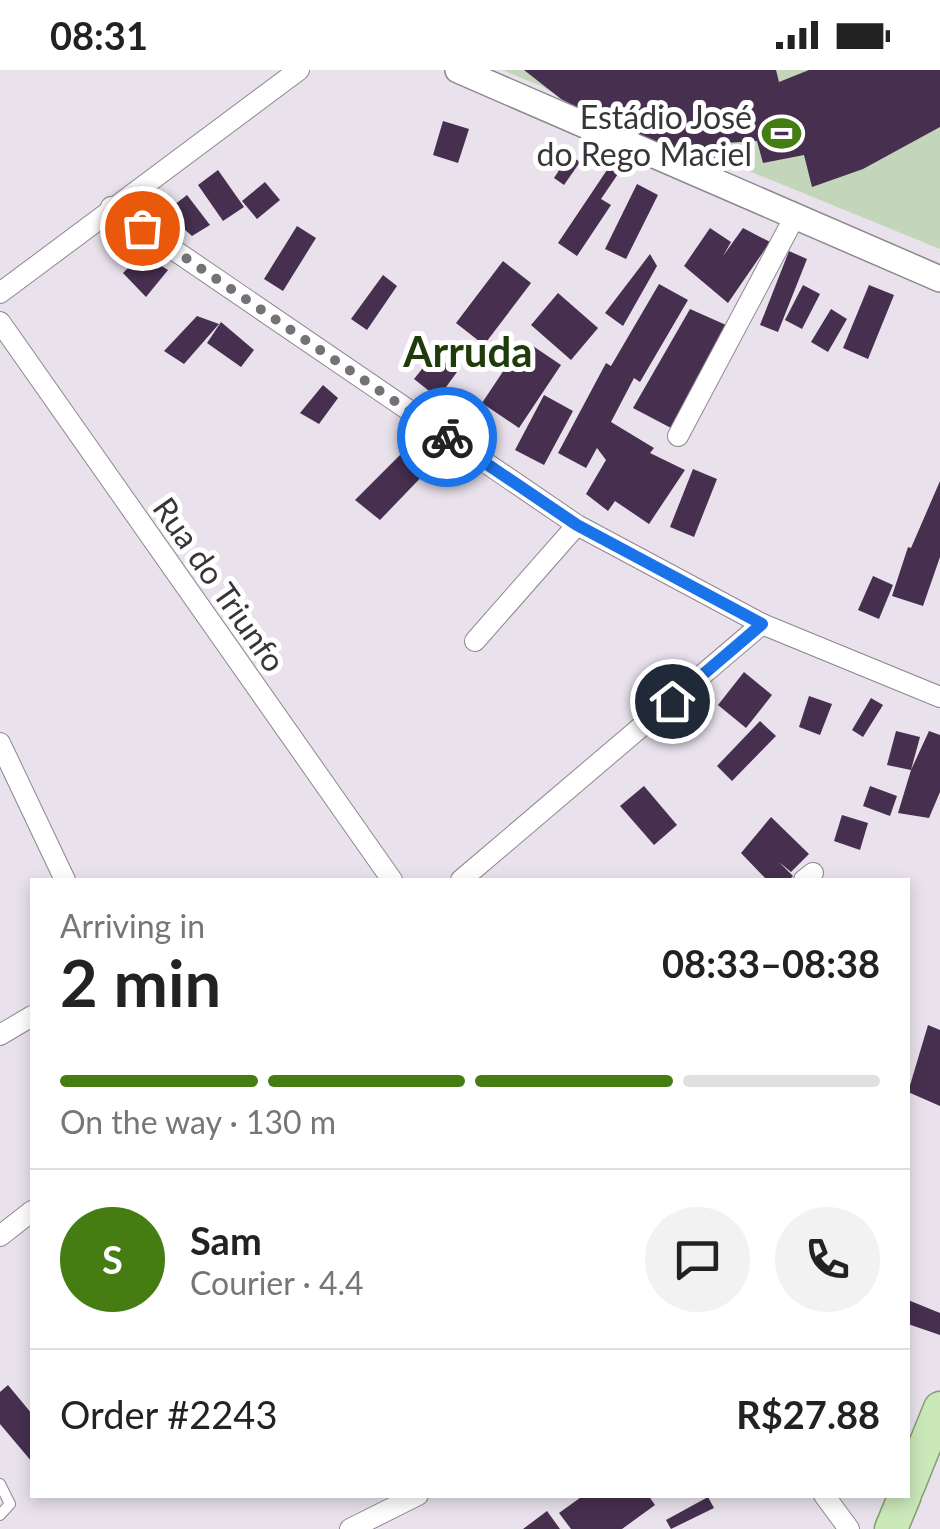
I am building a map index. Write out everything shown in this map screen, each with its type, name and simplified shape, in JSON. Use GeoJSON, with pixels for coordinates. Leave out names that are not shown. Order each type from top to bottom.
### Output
{"type":"FeatureCollection","features":[{"type":"Feature","properties":{"kind":"main road"},"geometry":{"type":"LineString","coordinates":[[910,1483],[940,1408]]}},
{"type":"Feature","properties":{"kind":"main road"},"geometry":{"type":"LineString","coordinates":[[891,1529],[903,1498]]}},
{"type":"Feature","properties":{"kind":"street"},"geometry":{"type":"LineString","coordinates":[[0,292],[299,70]]}},
{"type":"Feature","properties":{"kind":"street"},"geometry":{"type":"LineString","coordinates":[[458,70],[940,279]]}},
{"type":"Feature","properties":{"kind":"street"},"geometry":{"type":"LineString","coordinates":[[111,207],[577,525],[762,624],[940,697]]}},
{"type":"Feature","properties":{"kind":"street"},"geometry":{"type":"LineString","coordinates":[[678,436],[794,218]]}},
{"type":"Feature","properties":{"kind":"street","name":"Rua do Triunfo"},"geometry":{"type":"LineString","coordinates":[[0,322],[391,878]]}},
{"type":"Feature","properties":{"kind":"street"},"geometry":{"type":"LineString","coordinates":[[475,642],[577,525]]}},
{"type":"Feature","properties":{"kind":"street"},"geometry":{"type":"LineString","coordinates":[[463,878],[762,624]]}},
{"type":"Feature","properties":{"kind":"street"},"geometry":{"type":"LineString","coordinates":[[0,743],[64,878]]}},
{"type":"Feature","properties":{"kind":"street"},"geometry":{"type":"LineString","coordinates":[[0,1035],[30,1017]]}},
{"type":"Feature","properties":{"kind":"street"},"geometry":{"type":"LineString","coordinates":[[0,1236],[30,1212]]}},
{"type":"Feature","properties":{"kind":"street"},"geometry":{"type":"LineString","coordinates":[[350,1529],[412,1498]]}},
{"type":"Feature","properties":{"kind":"street"},"geometry":{"type":"LineString","coordinates":[[826,1498],[849,1529]]}},
{"type":"Feature","properties":{"kind":"lane"},"geometry":{"type":"LineString","coordinates":[[0,1484],[10,1504],[0,1515]]}},
{"type":"Feature","properties":{"kind":"green space","name":"Estádio José do Rego Maciel"},"geometry":{"type":"Polygon","coordinates":[[[502,70],[940,70],[940,249],[722,160],[718,168],[609,124],[541,86],[502,70]]]}},
{"type":"Feature","properties":{"kind":"building","name":"Estádio José do Rego Maciel"},"geometry":{"type":"Polygon","coordinates":[[[524,70],[776,70],[779,82],[809,70],[940,70],[940,127],[863,169],[812,187],[804,155],[763,163],[757,141],[725,143],[718,168],[609,124],[561,99],[524,70]]]}},
{"type":"Feature","properties":{"kind":"building"},"geometry":{"type":"Polygon","coordinates":[[[443,121],[469,129],[458,163],[433,155],[443,121]]]}},
{"type":"Feature","properties":{"kind":"building"},"geometry":{"type":"Polygon","coordinates":[[[569,155],[580,162],[564,185],[554,178],[569,155]]]}},
{"type":"Feature","properties":{"kind":"building"},"geometry":{"type":"Polygon","coordinates":[[[611,164],[620,171],[601,199],[611,205],[577,256],[558,243],[611,164]]]}},
{"type":"Feature","properties":{"kind":"building"},"geometry":{"type":"Polygon","coordinates":[[[218,170],[244,207],[223,221],[198,185],[218,170]]]}},
{"type":"Feature","properties":{"kind":"building"},"geometry":{"type":"Polygon","coordinates":[[[265,182],[280,200],[257,219],[242,201],[265,182]]]}},
{"type":"Feature","properties":{"kind":"building"},"geometry":{"type":"Polygon","coordinates":[[[637,184],[658,195],[626,259],[605,249],[637,184]]]}},
{"type":"Feature","properties":{"kind":"building"},"geometry":{"type":"Polygon","coordinates":[[[187,195],[210,225],[192,236],[165,212],[187,195]]]}},
{"type":"Feature","properties":{"kind":"building"},"geometry":{"type":"Polygon","coordinates":[[[297,226],[316,238],[283,291],[264,279],[297,226]]]}},
{"type":"Feature","properties":{"kind":"building"},"geometry":{"type":"Polygon","coordinates":[[[710,228],[731,242],[723,256],[743,228],[770,242],[728,303],[684,266],[710,228]]]}},
{"type":"Feature","properties":{"kind":"building"},"geometry":{"type":"Polygon","coordinates":[[[789,251],[807,259],[778,332],[760,325],[789,251]]]}},
{"type":"Feature","properties":{"kind":"building"},"geometry":{"type":"Polygon","coordinates":[[[142,254],[168,270],[146,297],[123,273],[142,254]]]}},
{"type":"Feature","properties":{"kind":"building"},"geometry":{"type":"Polygon","coordinates":[[[650,254],[657,266],[623,326],[605,313],[650,254]]]}},
{"type":"Feature","properties":{"kind":"building"},"geometry":{"type":"Polygon","coordinates":[[[503,261],[531,283],[484,345],[456,323],[503,261]]]}},
{"type":"Feature","properties":{"kind":"building"},"geometry":{"type":"Polygon","coordinates":[[[383,275],[397,286],[367,330],[351,319],[383,275]]]}},
{"type":"Feature","properties":{"kind":"building"},"geometry":{"type":"Polygon","coordinates":[[[659,284],[688,300],[640,382],[634,378],[611,422],[654,448],[650,453],[685,470],[649,524],[615,501],[608,511],[586,494],[606,460],[597,448],[586,468],[558,453],[606,363],[611,366],[659,284]]]}},
{"type":"Feature","properties":{"kind":"building"},"geometry":{"type":"Polygon","coordinates":[[[803,285],[820,294],[802,329],[785,320],[803,285]]]}},
{"type":"Feature","properties":{"kind":"building"},"geometry":{"type":"Polygon","coordinates":[[[869,285],[894,295],[868,359],[843,348],[869,285]]]}},
{"type":"Feature","properties":{"kind":"building"},"geometry":{"type":"Polygon","coordinates":[[[558,293],[598,328],[571,360],[531,325],[558,293]]]}},
{"type":"Feature","properties":{"kind":"building"},"geometry":{"type":"Polygon","coordinates":[[[690,309],[726,325],[671,428],[633,408],[690,309]]]}},
{"type":"Feature","properties":{"kind":"building"},"geometry":{"type":"Polygon","coordinates":[[[831,309],[847,319],[828,352],[811,342],[831,309]]]}},
{"type":"Feature","properties":{"kind":"building"},"geometry":{"type":"Polygon","coordinates":[[[197,316],[219,324],[184,364],[164,351],[197,316]]]}},
{"type":"Feature","properties":{"kind":"building"},"geometry":{"type":"Polygon","coordinates":[[[221,322],[254,350],[241,367],[207,343],[221,322]]]}},
{"type":"Feature","properties":{"kind":"building"},"geometry":{"type":"Polygon","coordinates":[[[524,340],[561,365],[519,428],[482,403],[524,340]]]}},
{"type":"Feature","properties":{"kind":"building"},"geometry":{"type":"Polygon","coordinates":[[[434,354],[457,372],[438,398],[414,379],[434,354]]]}},
{"type":"Feature","properties":{"kind":"building"},"geometry":{"type":"Polygon","coordinates":[[[323,385],[338,398],[319,424],[300,413],[323,385]]]}},
{"type":"Feature","properties":{"kind":"building"},"geometry":{"type":"Polygon","coordinates":[[[544,395],[573,411],[544,465],[515,450],[544,395]]]}},
{"type":"Feature","properties":{"kind":"building"},"geometry":{"type":"Polygon","coordinates":[[[407,448],[430,468],[380,520],[355,500],[407,448]]]}},
{"type":"Feature","properties":{"kind":"building"},"geometry":{"type":"Polygon","coordinates":[[[693,469],[717,479],[694,537],[670,527],[693,469]]]}},
{"type":"Feature","properties":{"kind":"building"},"geometry":{"type":"Polygon","coordinates":[[[940,481],[940,557],[923,606],[892,596],[908,547],[911,548],[940,481]]]}},
{"type":"Feature","properties":{"kind":"building"},"geometry":{"type":"Polygon","coordinates":[[[873,576],[893,585],[879,619],[858,610],[873,576]]]}},
{"type":"Feature","properties":{"kind":"building"},"geometry":{"type":"Polygon","coordinates":[[[744,672],[772,695],[746,728],[718,705],[744,672]]]}},
{"type":"Feature","properties":{"kind":"building"},"geometry":{"type":"Polygon","coordinates":[[[809,696],[832,704],[820,735],[799,727],[809,696]]]}},
{"type":"Feature","properties":{"kind":"building"},"geometry":{"type":"Polygon","coordinates":[[[871,698],[883,705],[863,737],[852,730],[871,698]]]}},
{"type":"Feature","properties":{"kind":"building"},"geometry":{"type":"Polygon","coordinates":[[[760,721],[776,736],[732,781],[717,766],[760,721]]]}},
{"type":"Feature","properties":{"kind":"building"},"geometry":{"type":"Polygon","coordinates":[[[896,731],[920,737],[911,770],[887,765],[896,731]]]}},
{"type":"Feature","properties":{"kind":"building"},"geometry":{"type":"Polygon","coordinates":[[[929,731],[940,735],[940,792],[929,818],[898,813],[911,770],[929,731]]]}},
{"type":"Feature","properties":{"kind":"building"},"geometry":{"type":"Polygon","coordinates":[[[644,786],[677,825],[654,845],[620,806],[644,786]]]}},
{"type":"Feature","properties":{"kind":"building"},"geometry":{"type":"Polygon","coordinates":[[[870,786],[897,796],[890,816],[863,806],[870,786]]]}},
{"type":"Feature","properties":{"kind":"building"},"geometry":{"type":"Polygon","coordinates":[[[842,815],[868,823],[860,850],[834,841],[842,815]]]}},
{"type":"Feature","properties":{"kind":"building"},"geometry":{"type":"Polygon","coordinates":[[[771,817],[809,854],[791,872],[779,862],[791,878],[765,878],[741,853],[771,817]]]}},
{"type":"Feature","properties":{"kind":"building"},"geometry":{"type":"Polygon","coordinates":[[[928,1025],[940,1030],[940,1106],[910,1093],[928,1025]]]}},
{"type":"Feature","properties":{"kind":"building"},"geometry":{"type":"Polygon","coordinates":[[[910,1301],[940,1313],[940,1335],[910,1325],[910,1301]]]}},
{"type":"Feature","properties":{"kind":"building"},"geometry":{"type":"Polygon","coordinates":[[[8,1385],[30,1412],[30,1460],[0,1424],[0,1392],[8,1385]]]}},
{"type":"Feature","properties":{"kind":"building"},"geometry":{"type":"Polygon","coordinates":[[[580,1498],[650,1498],[655,1505],[622,1529],[571,1529],[559,1513],[580,1498]]]}},
{"type":"Feature","properties":{"kind":"building"},"geometry":{"type":"Polygon","coordinates":[[[706,1498],[714,1508],[671,1529],[666,1520],[706,1498]]]}},
{"type":"Feature","properties":{"kind":"building"},"geometry":{"type":"Polygon","coordinates":[[[547,1511],[560,1529],[523,1529],[547,1511]]]}},
{"type":"Feature","properties":{"kind":"way so far"},"geometry":{"type":"LineString","coordinates":[[142,228],[447,437]]}},
{"type":"Feature","properties":{"kind":"place","name":"Estádio José do Rego Maciel"},"geometry":{"type":"Point","coordinates":[782,134]}},
{"type":"Feature","properties":{"kind":"district","name":"Arruda"},"geometry":{"type":"Point","coordinates":[468,351]}},
{"type":"Feature","properties":{"kind":"route"},"geometry":{"type":"LineString","coordinates":[[447,437],[577,525],[762,624],[672,701]]}}]}
